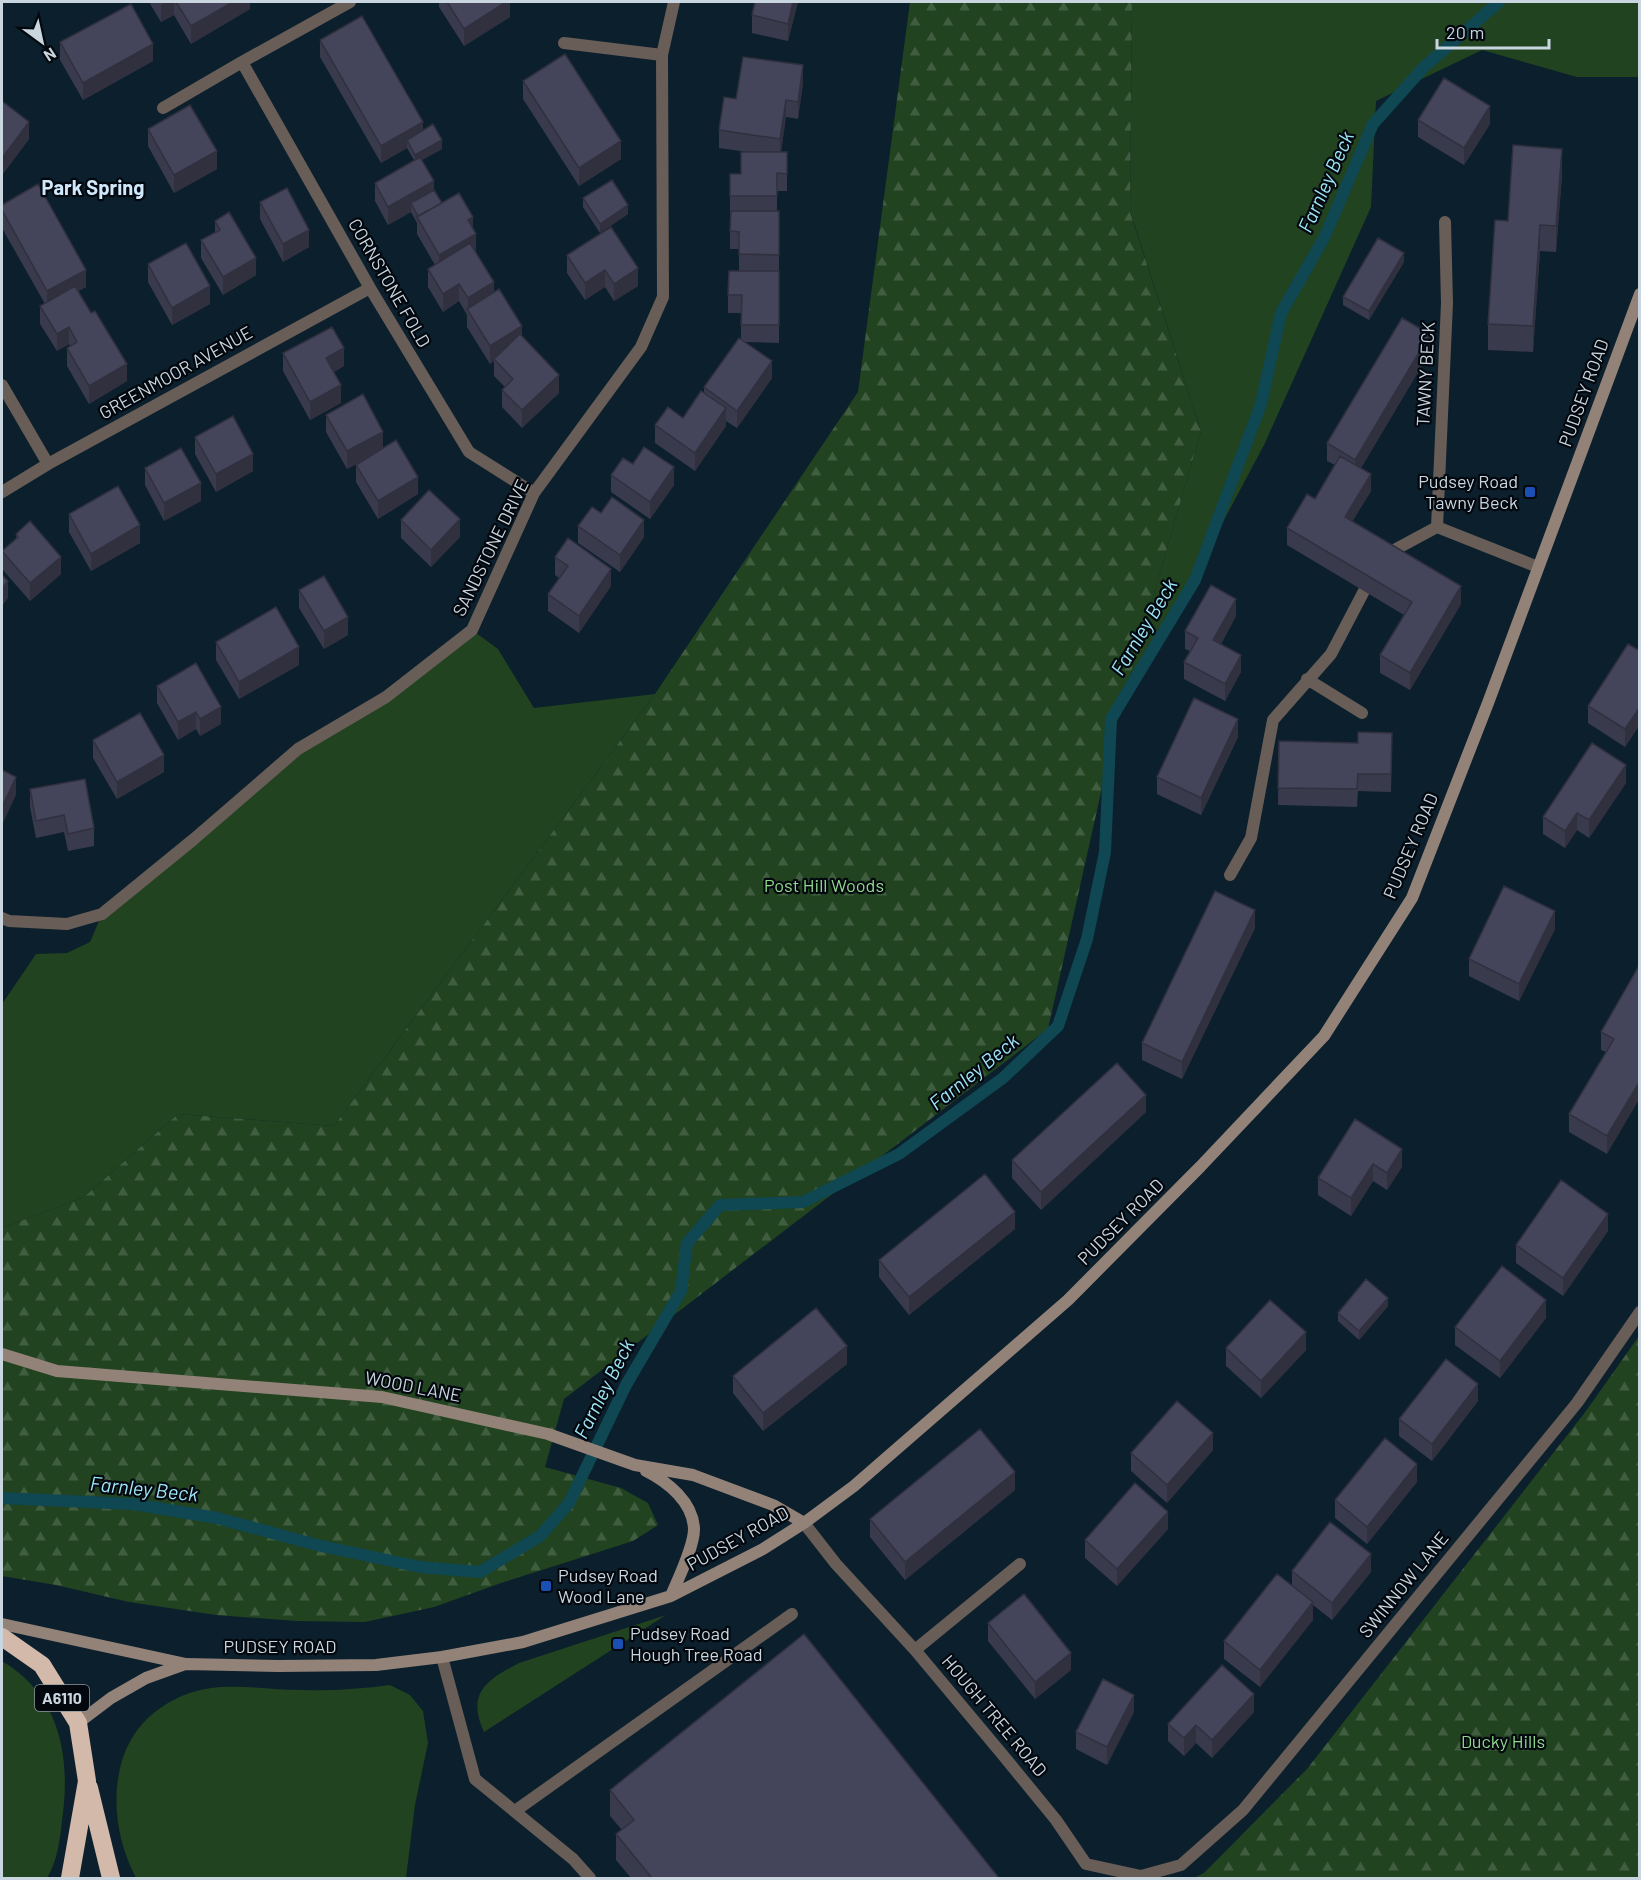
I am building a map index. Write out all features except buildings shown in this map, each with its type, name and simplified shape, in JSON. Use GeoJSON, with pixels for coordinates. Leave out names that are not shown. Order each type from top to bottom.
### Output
{"type":"FeatureCollection","features":[{"type":"Feature","properties":{"kind":"highway","name":"A6110"},"geometry":{"type":"LineString","coordinates":[[2,1637],[42,1665],[78,1723],[87,1781],[111,1878]]}},
{"type":"Feature","properties":{"kind":"highway","name":"A6110"},"geometry":{"type":"LineString","coordinates":[[70,1878],[87,1781]]}},
{"type":"Feature","properties":{"kind":"main road","name":"PUDSEY ROAD"},"geometry":{"type":"LineString","coordinates":[[2,1624],[186,1664],[376,1665],[442,1657],[523,1642],[671,1596],[762,1550],[804,1523],[854,1485],[1068,1300],[1200,1167],[1324,1036],[1412,898],[1640,294]]}},
{"type":"Feature","properties":{"kind":"main road","name":"WOOD LANE"},"geometry":{"type":"LineString","coordinates":[[2,1354],[57,1371],[381,1397],[548,1434],[635,1465],[693,1475],[774,1505],[804,1523]]}},
{"type":"Feature","properties":{"kind":"main road"},"geometry":{"type":"LineString","coordinates":[[635,1465],[665,1480],[690,1509],[694,1530],[684,1565],[671,1596]]}},
{"type":"Feature","properties":{"kind":"main road","name":"PUDSEY ROAD"},"geometry":{"type":"LineString","coordinates":[[78,1723],[111,1698],[146,1678],[186,1664]]}},
{"type":"Feature","properties":{"kind":"street"},"geometry":{"type":"LineString","coordinates":[[163,108],[350,2]]}},
{"type":"Feature","properties":{"kind":"street","name":"SANDSTONE DRIVE"},"geometry":{"type":"LineString","coordinates":[[2,918],[9,921],[67,924],[102,914],[194,839],[298,749],[386,697],[472,630],[534,493],[641,347],[663,297],[662,55],[674,2]]}},
{"type":"Feature","properties":{"kind":"street"},"geometry":{"type":"LineString","coordinates":[[564,43],[662,55]]}},
{"type":"Feature","properties":{"kind":"street","name":"CORNSTONE FOLD"},"geometry":{"type":"LineString","coordinates":[[242,62],[370,288],[469,453],[534,493]]}},
{"type":"Feature","properties":{"kind":"street","name":"TAWNY BECK"},"geometry":{"type":"LineString","coordinates":[[1437,527],[1447,303],[1445,222]]}},
{"type":"Feature","properties":{"kind":"street","name":"GREENMOOR AVENUE"},"geometry":{"type":"LineString","coordinates":[[2,492],[48,464],[370,288]]}},
{"type":"Feature","properties":{"kind":"street"},"geometry":{"type":"LineString","coordinates":[[2,386],[48,464]]}},
{"type":"Feature","properties":{"kind":"street"},"geometry":{"type":"LineString","coordinates":[[1382,557],[1437,527],[1538,567]]}},
{"type":"Feature","properties":{"kind":"street"},"geometry":{"type":"LineString","coordinates":[[1230,875],[1251,838],[1273,720],[1331,654],[1364,591]]}},
{"type":"Feature","properties":{"kind":"street"},"geometry":{"type":"LineString","coordinates":[[1308,679],[1362,713]]}},
{"type":"Feature","properties":{"kind":"street","name":"SWINNOW LANE"},"geometry":{"type":"LineString","coordinates":[[1181,1865],[1243,1810],[1577,1403],[1640,1312]]}},
{"type":"Feature","properties":{"kind":"street","name":"HOUGH TREE ROAD"},"geometry":{"type":"LineString","coordinates":[[804,1523],[836,1564],[915,1650],[1056,1820],[1086,1864],[1141,1876],[1181,1865]]}},
{"type":"Feature","properties":{"kind":"street"},"geometry":{"type":"LineString","coordinates":[[915,1650],[1020,1564]]}},
{"type":"Feature","properties":{"kind":"street"},"geometry":{"type":"LineString","coordinates":[[515,1811],[792,1614]]}},
{"type":"Feature","properties":{"kind":"street"},"geometry":{"type":"LineString","coordinates":[[442,1657],[475,1779],[573,1859],[590,1878]]}},
{"type":"Feature","properties":{"kind":"green space","name":"Post Hill Woods"},"geometry":{"type":"Polygon","coordinates":[[[910,2],[1132,2],[1130,212],[1201,431],[1117,721],[1048,1029],[564,1399],[545,1467],[621,1488],[648,1503],[658,1525],[633,1541],[434,1607],[365,1622],[297,1621],[216,1615],[129,1602],[56,1585],[2,1576],[2,1228],[84,1197],[178,1114],[334,1126],[655,694],[858,392],[910,2]]]}},
{"type":"Feature","properties":{"kind":"green space"},"geometry":{"type":"Polygon","coordinates":[[[1132,2],[1639,2],[1639,77],[1577,77],[1482,50],[1376,101],[1371,207],[1264,445],[1117,721],[1201,431],[1130,211],[1132,2]]]}},
{"type":"Feature","properties":{"kind":"green space"},"geometry":{"type":"Polygon","coordinates":[[[472,630],[498,649],[534,708],[655,694],[334,1126],[178,1114],[84,1197],[2,1228],[2,1004],[36,954],[67,953],[90,942],[102,914],[298,749],[386,697],[472,630]]]}},
{"type":"Feature","properties":{"kind":"green space","name":"Ducky Hills"},"geometry":{"type":"Polygon","coordinates":[[[1639,1336],[1639,1878],[1194,1878],[1204,1873],[1307,1769],[1586,1411],[1639,1336]]]}},
{"type":"Feature","properties":{"kind":"green space"},"geometry":{"type":"Polygon","coordinates":[[[666,1615],[484,1732],[477,1707],[479,1698],[483,1689],[497,1675],[519,1663],[666,1615]]]}},
{"type":"Feature","properties":{"kind":"green space"},"geometry":{"type":"Polygon","coordinates":[[[2,1661],[22,1675],[38,1692],[49,1710],[63,1752],[65,1774],[61,1828],[56,1858],[47,1878],[2,1878],[2,1661]]]}},
{"type":"Feature","properties":{"kind":"green space"},"geometry":{"type":"Polygon","coordinates":[[[390,1685],[410,1695],[423,1711],[428,1743],[415,1805],[406,1878],[136,1878],[125,1851],[118,1822],[118,1779],[123,1756],[130,1742],[143,1723],[155,1712],[173,1700],[209,1688],[325,1690],[390,1685]]]}},
{"type":"Feature","properties":{"kind":"waterway","name":"Farnley Beck"},"geometry":{"type":"LineString","coordinates":[[2,1498],[133,1504],[217,1518],[317,1545],[420,1567],[480,1572],[540,1536],[569,1503],[626,1385],[681,1291],[687,1243],[720,1205],[803,1202],[899,1154],[1003,1078],[1058,1026],[1087,939],[1105,852],[1111,719],[1195,580],[1261,404],[1281,313],[1324,238],[1373,124],[1424,67],[1499,2]]}},
{"type":"Feature","properties":{"kind":"place","name":"Pudsey Road Tawny Beck"},"geometry":{"type":"Point","coordinates":[1530,492]}},
{"type":"Feature","properties":{"kind":"place","name":"Pudsey Road Wood Lane"},"geometry":{"type":"Point","coordinates":[546,1586]}},
{"type":"Feature","properties":{"kind":"place","name":"Pudsey Road Hough Tree Road"},"geometry":{"type":"Point","coordinates":[618,1644]}},
{"type":"Feature","properties":{"kind":"district","name":"Park Spring"},"geometry":{"type":"Point","coordinates":[93,188]}}]}
